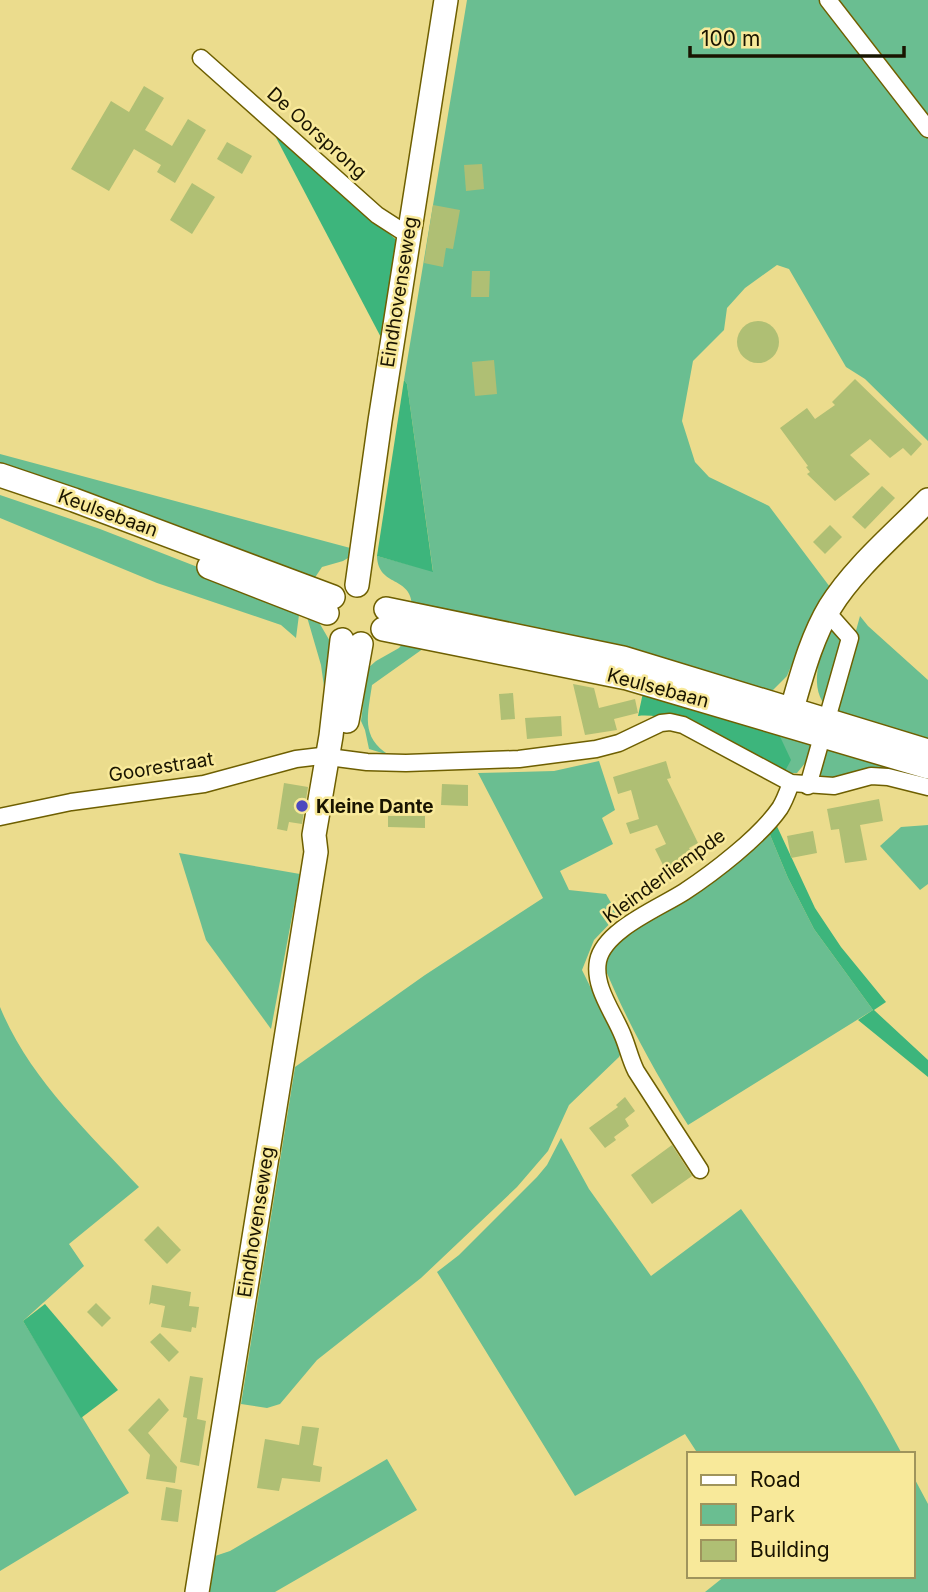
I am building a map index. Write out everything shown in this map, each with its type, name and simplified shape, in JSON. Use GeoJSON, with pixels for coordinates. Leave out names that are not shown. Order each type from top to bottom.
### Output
{"type":"FeatureCollection","features":[{"type":"Feature","properties":{"kind":"main road","name":"Eindhovenseweg"},"geometry":{"type":"LineString","coordinates":[[357,585],[446,0]]}},
{"type":"Feature","properties":{"kind":"main road","name":"Keulsebaan"},"geometry":{"type":"LineString","coordinates":[[0,475],[74,500],[330,605]]}},
{"type":"Feature","properties":{"kind":"main road","name":"Keulsebaan"},"geometry":{"type":"LineString","coordinates":[[0,487],[330,605]]}},
{"type":"Feature","properties":{"kind":"main road"},"geometry":{"type":"LineString","coordinates":[[790,717],[811,646],[827,612],[855,576],[928,500]]}},
{"type":"Feature","properties":{"kind":"main road"},"geometry":{"type":"LineString","coordinates":[[357,585],[368,587],[378,594],[385,619],[377,637],[352,642],[331,629],[330,605],[343,589],[357,585]]}},
{"type":"Feature","properties":{"kind":"main road","name":"Keulsebaan"},"geometry":{"type":"LineString","coordinates":[[385,619],[928,751]]}},
{"type":"Feature","properties":{"kind":"main road","name":"Eindhovenseweg"},"geometry":{"type":"LineString","coordinates":[[197,1592],[316,852],[326,836],[333,758],[352,642]]}},
{"type":"Feature","properties":{"kind":"main road","name":"Keulsebaan"},"geometry":{"type":"LineString","coordinates":[[823,727],[928,767]]}},
{"type":"Feature","properties":{"kind":"street"},"geometry":{"type":"LineString","coordinates":[[828,0],[928,129]]}},
{"type":"Feature","properties":{"kind":"street","name":"De Oorsprong"},"geometry":{"type":"LineString","coordinates":[[201,58],[377,215],[408,236]]}},
{"type":"Feature","properties":{"kind":"street"},"geometry":{"type":"LineString","coordinates":[[808,786],[849,638],[827,612]]}},
{"type":"Feature","properties":{"kind":"street"},"geometry":{"type":"LineString","coordinates":[[333,758],[406,763],[542,757],[619,743],[661,723],[670,722],[791,783],[834,786],[871,776],[888,777],[928,787]]}},
{"type":"Feature","properties":{"kind":"street","name":"Goorestraat"},"geometry":{"type":"LineString","coordinates":[[0,817],[71,802],[204,784],[296,759],[333,758]]}},
{"type":"Feature","properties":{"kind":"street","name":"Kleinderliempde"},"geometry":{"type":"LineString","coordinates":[[700,1170],[628,1055],[623,1035],[599,983],[598,962],[601,951],[616,935],[684,892],[764,827],[782,804],[791,783]]}},
{"type":"Feature","properties":{"kind":"green space"},"geometry":{"type":"Polygon","coordinates":[[[467,0],[822,0],[928,138],[928,441],[865,379],[846,367],[789,269],[777,265],[745,288],[727,308],[724,330],[693,361],[682,421],[695,462],[709,477],[769,506],[833,591],[808,626],[787,676],[771,692],[412,610],[408,591],[383,573],[379,566],[377,556],[433,571],[407,384],[404,380],[467,0]]]}},
{"type":"Feature","properties":{"kind":"green space"},"geometry":{"type":"Polygon","coordinates":[[[839,0],[928,0],[928,114],[852,16],[839,0]]]}},
{"type":"Feature","properties":{"kind":"green space"},"geometry":{"type":"Polygon","coordinates":[[[272,130],[401,244],[385,345],[272,130]]]}},
{"type":"Feature","properties":{"kind":"green space"},"geometry":{"type":"Polygon","coordinates":[[[404,380],[407,384],[433,572],[377,556],[404,380]]]}},
{"type":"Feature","properties":{"kind":"green space"},"geometry":{"type":"Polygon","coordinates":[[[0,454],[354,549],[353,555],[322,567],[312,582],[0,472],[0,454]]]}},
{"type":"Feature","properties":{"kind":"green space"},"geometry":{"type":"Polygon","coordinates":[[[0,495],[100,529],[300,607],[296,638],[281,625],[157,583],[0,518],[0,495]]]}},
{"type":"Feature","properties":{"kind":"green space"},"geometry":{"type":"Polygon","coordinates":[[[860,616],[928,680],[928,741],[834,711],[860,616]]]}},
{"type":"Feature","properties":{"kind":"green space"},"geometry":{"type":"Polygon","coordinates":[[[307,617],[317,619],[331,643],[327,708],[321,665],[307,617]]]}},
{"type":"Feature","properties":{"kind":"green space"},"geometry":{"type":"Polygon","coordinates":[[[831,626],[841,642],[825,705],[820,697],[817,677],[831,626]]]}},
{"type":"Feature","properties":{"kind":"green space"},"geometry":{"type":"Polygon","coordinates":[[[434,641],[372,685],[368,715],[370,733],[380,748],[389,755],[369,749],[361,721],[368,668],[404,642],[434,641]]]}},
{"type":"Feature","properties":{"kind":"green space"},"geometry":{"type":"Polygon","coordinates":[[[644,688],[776,728],[791,760],[784,773],[692,727],[655,716],[638,716],[644,688]]]}},
{"type":"Feature","properties":{"kind":"green space"},"geometry":{"type":"Polygon","coordinates":[[[776,728],[813,739],[806,762],[797,773],[784,773],[776,728]]]}},
{"type":"Feature","properties":{"kind":"green space"},"geometry":{"type":"Polygon","coordinates":[[[822,742],[928,773],[928,782],[823,778],[818,772],[822,742]]]}},
{"type":"Feature","properties":{"kind":"green space"},"geometry":{"type":"Polygon","coordinates":[[[599,761],[615,810],[602,818],[613,844],[560,871],[569,890],[606,894],[618,915],[594,940],[582,970],[622,1051],[619,1057],[569,1105],[548,1151],[517,1187],[421,1278],[317,1360],[280,1404],[267,1408],[241,1404],[295,1067],[425,975],[543,898],[478,773],[554,771],[599,761]]]}},
{"type":"Feature","properties":{"kind":"green space"},"geometry":{"type":"Polygon","coordinates":[[[775,822],[815,908],[841,947],[886,1002],[874,1010],[928,1060],[928,1077],[858,1020],[873,1010],[814,929],[768,830],[775,822]]]}},
{"type":"Feature","properties":{"kind":"green space"},"geometry":{"type":"Polygon","coordinates":[[[928,825],[928,884],[920,890],[880,846],[901,827],[928,825]]]}},
{"type":"Feature","properties":{"kind":"green space"},"geometry":{"type":"Polygon","coordinates":[[[768,830],[814,929],[873,1010],[688,1125],[643,1047],[604,966],[611,949],[626,932],[768,830]]]}},
{"type":"Feature","properties":{"kind":"green space"},"geometry":{"type":"Polygon","coordinates":[[[179,853],[300,874],[271,1029],[206,940],[179,853]]]}},
{"type":"Feature","properties":{"kind":"green space"},"geometry":{"type":"Polygon","coordinates":[[[0,1007],[12,1033],[43,1081],[80,1125],[139,1187],[69,1244],[84,1266],[23,1321],[129,1493],[0,1571],[0,1007]]]}},
{"type":"Feature","properties":{"kind":"green space"},"geometry":{"type":"Polygon","coordinates":[[[561,1138],[589,1189],[651,1276],[741,1209],[846,1359],[901,1452],[697,1452],[685,1434],[575,1496],[437,1272],[459,1255],[547,1165],[561,1138]]]}},
{"type":"Feature","properties":{"kind":"green space"},"geometry":{"type":"Polygon","coordinates":[[[45,1304],[118,1390],[81,1418],[23,1321],[45,1304]]]}},
{"type":"Feature","properties":{"kind":"green space"},"geometry":{"type":"Polygon","coordinates":[[[387,1459],[417,1510],[275,1592],[209,1592],[215,1556],[230,1551],[387,1459]]]}},
{"type":"Feature","properties":{"kind":"green space"},"geometry":{"type":"Polygon","coordinates":[[[914,1478],[928,1504],[928,1592],[705,1592],[722,1578],[914,1578],[914,1478]]]}},
{"type":"Feature","properties":{"kind":"building"},"geometry":{"type":"Polygon","coordinates":[[[144,86],[164,98],[145,130],[172,146],[188,119],[206,130],[175,183],[157,172],[161,165],[134,149],[109,191],[71,169],[111,101],[129,112],[144,86]]]}},
{"type":"Feature","properties":{"kind":"building"},"geometry":{"type":"Polygon","coordinates":[[[227,142],[252,156],[242,174],[217,159],[227,142]]]}},
{"type":"Feature","properties":{"kind":"building"},"geometry":{"type":"Polygon","coordinates":[[[482,164],[484,189],[466,191],[464,165],[482,164]]]}},
{"type":"Feature","properties":{"kind":"building"},"geometry":{"type":"Polygon","coordinates":[[[192,183],[215,197],[192,234],[170,220],[192,183]]]}},
{"type":"Feature","properties":{"kind":"building"},"geometry":{"type":"Polygon","coordinates":[[[433,205],[460,210],[453,249],[446,248],[443,267],[424,263],[433,205]]]}},
{"type":"Feature","properties":{"kind":"building"},"geometry":{"type":"Polygon","coordinates":[[[472,271],[490,271],[489,297],[471,297],[472,271]]]}},
{"type":"Feature","properties":{"kind":"building"},"geometry":{"type":"Polygon","coordinates":[[[758,321],[773,327],[779,342],[773,357],[758,363],[743,357],[737,342],[743,327],[758,321]]]}},
{"type":"Feature","properties":{"kind":"building"},"geometry":{"type":"Polygon","coordinates":[[[494,360],[497,394],[475,396],[472,362],[494,360]]]}},
{"type":"Feature","properties":{"kind":"building"},"geometry":{"type":"Polygon","coordinates":[[[855,379],[922,444],[911,456],[903,448],[890,458],[870,439],[850,455],[870,474],[835,501],[807,474],[810,472],[806,467],[808,466],[780,428],[807,408],[815,419],[835,405],[832,402],[855,379]]]}},
{"type":"Feature","properties":{"kind":"building"},"geometry":{"type":"Polygon","coordinates":[[[882,486],[895,498],[865,529],[852,517],[882,486]]]}},
{"type":"Feature","properties":{"kind":"building"},"geometry":{"type":"Polygon","coordinates":[[[830,525],[842,537],[825,554],[813,542],[830,525]]]}},
{"type":"Feature","properties":{"kind":"building"},"geometry":{"type":"Polygon","coordinates":[[[573,684],[594,688],[599,708],[635,699],[638,713],[614,719],[617,730],[585,735],[573,684]]]}},
{"type":"Feature","properties":{"kind":"building"},"geometry":{"type":"Polygon","coordinates":[[[513,693],[515,719],[501,720],[499,694],[513,693]]]}},
{"type":"Feature","properties":{"kind":"building"},"geometry":{"type":"Polygon","coordinates":[[[561,716],[562,736],[527,739],[525,718],[561,716]]]}},
{"type":"Feature","properties":{"kind":"building"},"geometry":{"type":"Polygon","coordinates":[[[666,761],[671,778],[667,779],[698,843],[689,848],[694,858],[666,871],[655,849],[666,844],[657,825],[630,834],[626,823],[639,819],[631,790],[618,794],[613,777],[666,761]]]}},
{"type":"Feature","properties":{"kind":"building"},"geometry":{"type":"Polygon","coordinates":[[[284,783],[308,787],[302,824],[289,822],[287,831],[277,829],[284,783]]]}},
{"type":"Feature","properties":{"kind":"building"},"geometry":{"type":"Polygon","coordinates":[[[442,784],[468,785],[468,806],[441,805],[442,784]]]}},
{"type":"Feature","properties":{"kind":"building"},"geometry":{"type":"Polygon","coordinates":[[[879,799],[883,821],[860,825],[867,860],[845,863],[839,829],[831,830],[827,809],[879,799]]]}},
{"type":"Feature","properties":{"kind":"building"},"geometry":{"type":"Polygon","coordinates":[[[388,816],[425,816],[425,828],[388,827],[388,816]]]}},
{"type":"Feature","properties":{"kind":"building"},"geometry":{"type":"Polygon","coordinates":[[[813,831],[817,853],[791,858],[787,836],[813,831]]]}},
{"type":"Feature","properties":{"kind":"building"},"geometry":{"type":"Polygon","coordinates":[[[625,1097],[635,1111],[625,1119],[629,1126],[605,1148],[589,1128],[618,1107],[616,1105],[625,1097]]]}},
{"type":"Feature","properties":{"kind":"building"},"geometry":{"type":"Polygon","coordinates":[[[672,1145],[692,1176],[652,1204],[631,1175],[672,1145]]]}},
{"type":"Feature","properties":{"kind":"building"},"geometry":{"type":"Polygon","coordinates":[[[158,1226],[181,1250],[167,1264],[144,1240],[158,1226]]]}},
{"type":"Feature","properties":{"kind":"building"},"geometry":{"type":"Polygon","coordinates":[[[152,1285],[191,1292],[189,1306],[199,1307],[196,1328],[192,1327],[191,1332],[161,1327],[165,1306],[151,1303],[149,1305],[152,1285]]]}},
{"type":"Feature","properties":{"kind":"building"},"geometry":{"type":"Polygon","coordinates":[[[96,1303],[111,1318],[102,1327],[87,1312],[96,1303]]]}},
{"type":"Feature","properties":{"kind":"building"},"geometry":{"type":"Polygon","coordinates":[[[160,1333],[179,1352],[169,1362],[150,1342],[160,1333]]]}},
{"type":"Feature","properties":{"kind":"building"},"geometry":{"type":"Polygon","coordinates":[[[190,1376],[203,1378],[197,1419],[206,1421],[199,1466],[180,1462],[187,1418],[183,1417],[190,1376]]]}},
{"type":"Feature","properties":{"kind":"building"},"geometry":{"type":"Polygon","coordinates":[[[159,1398],[169,1410],[148,1433],[177,1467],[175,1483],[146,1479],[150,1455],[128,1430],[159,1398]]]}},
{"type":"Feature","properties":{"kind":"building"},"geometry":{"type":"Polygon","coordinates":[[[302,1426],[319,1428],[313,1465],[322,1467],[320,1482],[282,1478],[279,1491],[257,1488],[265,1439],[299,1445],[302,1426]]]}},
{"type":"Feature","properties":{"kind":"building"},"geometry":{"type":"Polygon","coordinates":[[[166,1487],[182,1490],[178,1522],[161,1520],[166,1487]]]}},
{"type":"Feature","properties":{"kind":"place","name":"Kleine Dante"},"geometry":{"type":"Point","coordinates":[302,806]}}]}
